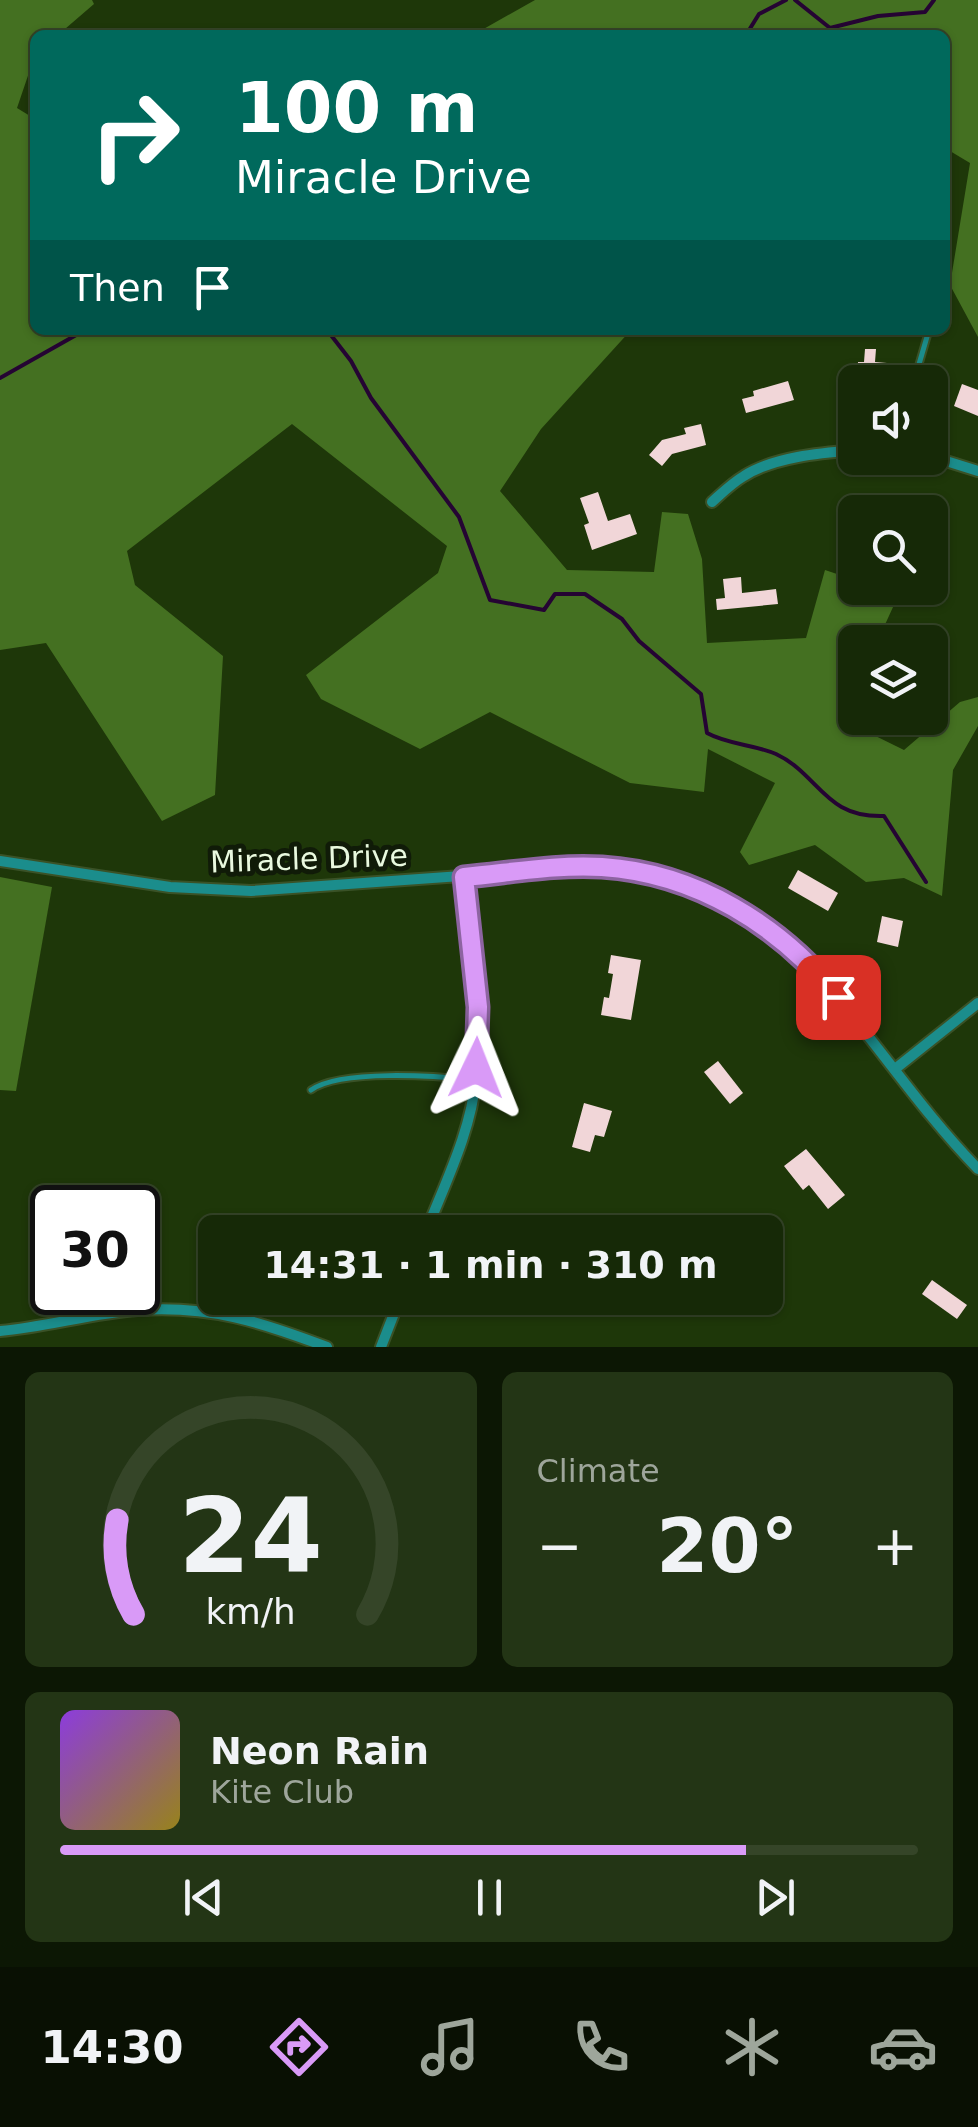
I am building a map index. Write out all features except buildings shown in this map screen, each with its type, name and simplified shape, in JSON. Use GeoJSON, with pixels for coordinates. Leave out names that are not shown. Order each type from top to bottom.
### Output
{"type":"FeatureCollection","features":[{"type":"Feature","properties":{"kind":"street"},"geometry":{"type":"LineString","coordinates":[[712,502],[754,470],[838,451]]}},
{"type":"Feature","properties":{"kind":"street"},"geometry":{"type":"LineString","coordinates":[[948,462],[978,471]]}},
{"type":"Feature","properties":{"kind":"street","name":"Miracle Drive"},"geometry":{"type":"LineString","coordinates":[[0,861],[170,887],[251,891],[604,867],[670,880],[739,909],[797,953],[822,978],[953,1144],[978,1169]]}},
{"type":"Feature","properties":{"kind":"street"},"geometry":{"type":"LineString","coordinates":[[433,1215],[462,1140],[476,1080],[478,1007],[464,877]]}},
{"type":"Feature","properties":{"kind":"street"},"geometry":{"type":"LineString","coordinates":[[894,1069],[978,1004]]}},
{"type":"Feature","properties":{"kind":"street"},"geometry":{"type":"LineString","coordinates":[[0,1331],[134,1310],[183,1309],[221,1312],[258,1321],[327,1347]]}},
{"type":"Feature","properties":{"kind":"street"},"geometry":{"type":"LineString","coordinates":[[381,1347],[393,1315]]}},
{"type":"Feature","properties":{"kind":"lane"},"geometry":{"type":"LineString","coordinates":[[919,365],[927,335]]}},
{"type":"Feature","properties":{"kind":"lane"},"geometry":{"type":"LineString","coordinates":[[311,1090],[320,1084],[368,1077],[476,1080]]}},
{"type":"Feature","properties":{"kind":"green space"},"geometry":{"type":"Polygon","coordinates":[[[0,0],[92,0],[94,4],[64,30],[30,30],[30,70],[17,108],[30,116],[30,335],[626,335],[541,429],[500,491],[567,570],[654,572],[662,512],[688,514],[702,559],[707,643],[806,638],[825,570],[838,574],[838,605],[894,605],[885,625],[838,625],[838,735],[874,735],[904,750],[922,735],[948,735],[948,712],[960,702],[978,697],[978,726],[953,770],[942,896],[904,878],[866,882],[815,845],[749,865],[740,852],[775,783],[708,749],[704,792],[630,783],[490,712],[420,749],[321,699],[306,675],[438,573],[447,546],[292,424],[127,551],[135,585],[223,656],[215,795],[162,821],[46,643],[0,650],[0,0]]]}},
{"type":"Feature","properties":{"kind":"green space"},"geometry":{"type":"Polygon","coordinates":[[[535,0],[978,0],[978,337],[950,285],[970,163],[950,151],[950,30],[482,30],[535,0]]]}},
{"type":"Feature","properties":{"kind":"green space"},"geometry":{"type":"Polygon","coordinates":[[[0,877],[52,887],[16,1091],[0,1090],[0,877]]]}},
{"type":"Feature","properties":{"kind":"waterway"},"geometry":{"type":"LineString","coordinates":[[749,30],[759,14],[786,0]]}},
{"type":"Feature","properties":{"kind":"waterway"},"geometry":{"type":"LineString","coordinates":[[795,0],[830,28],[878,16],[925,12],[934,0]]}},
{"type":"Feature","properties":{"kind":"waterway"},"geometry":{"type":"LineString","coordinates":[[0,378],[76,335]]}},
{"type":"Feature","properties":{"kind":"waterway"},"geometry":{"type":"LineString","coordinates":[[331,335],[351,361],[371,398],[459,517],[490,600],[544,610],[555,594],[585,594],[622,619],[639,641],[701,694],[707,733],[776,754],[835,803],[864,815],[884,816],[926,882]]}},
{"type":"Feature","properties":{"kind":"route"},"geometry":{"type":"LineString","coordinates":[[476,1068],[478,1007],[464,877],[604,867],[670,880],[739,909],[797,953],[838,997]]}}]}
